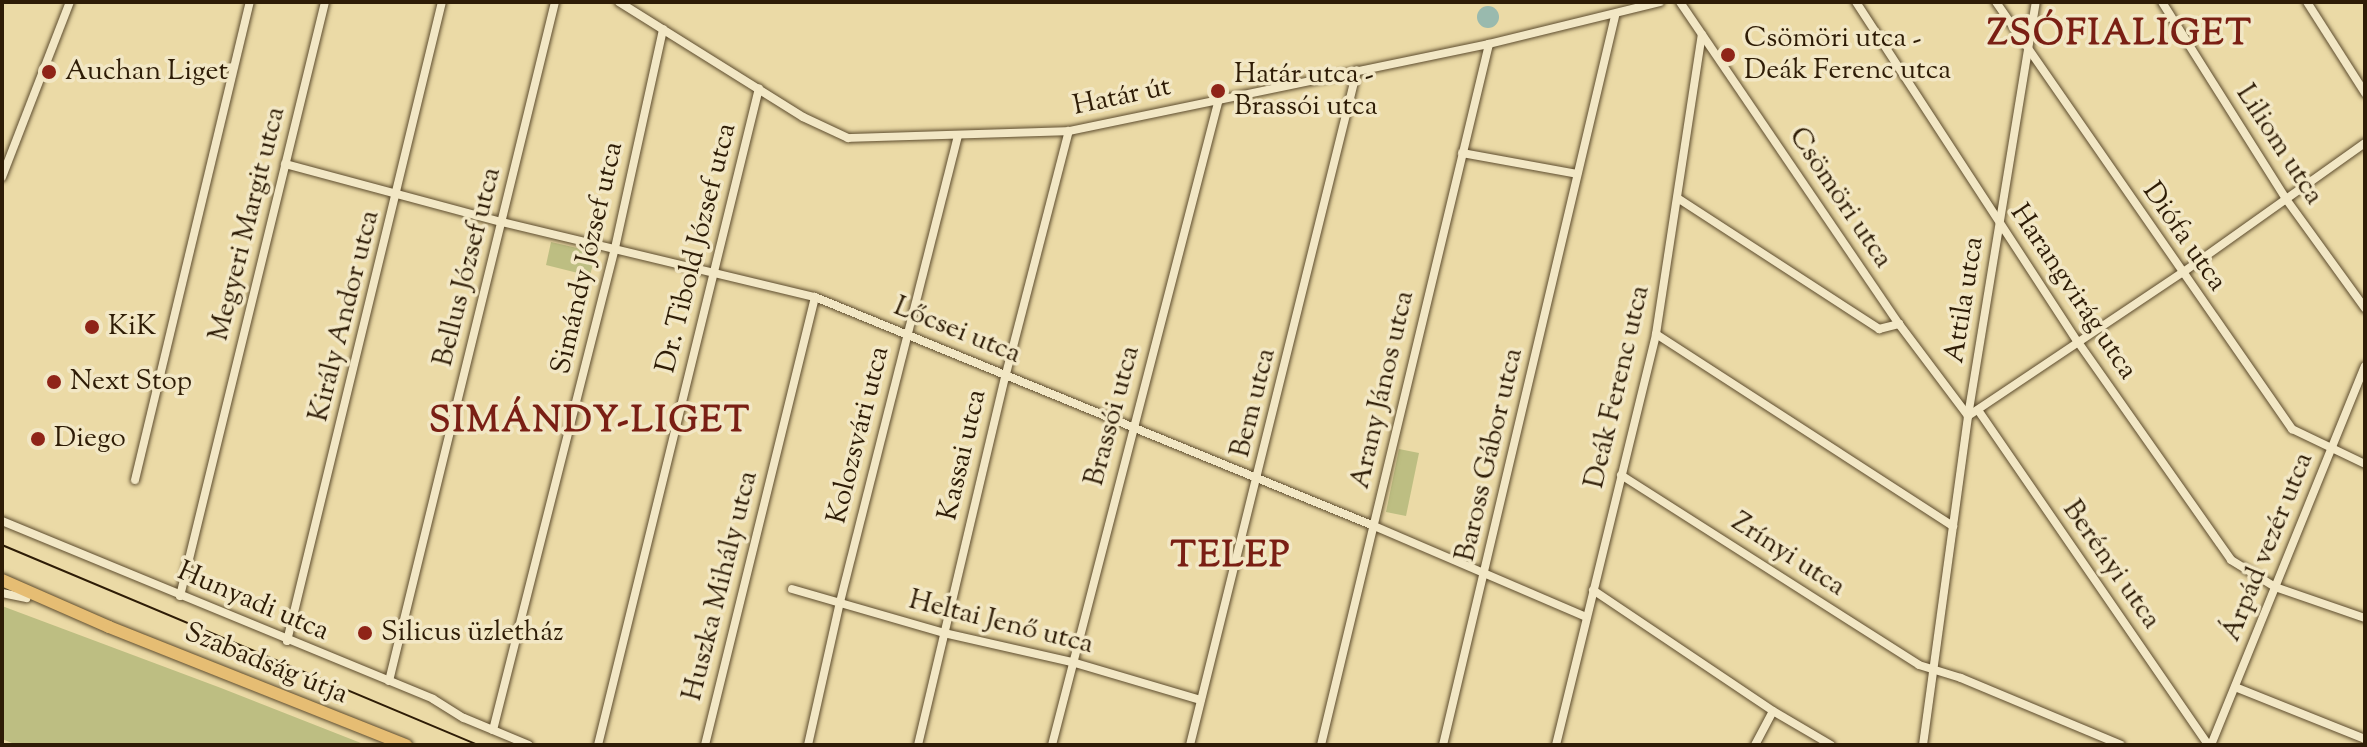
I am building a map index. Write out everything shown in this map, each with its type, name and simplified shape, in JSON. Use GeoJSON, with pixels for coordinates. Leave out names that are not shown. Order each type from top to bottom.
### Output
{"type":"FeatureCollection","features":[{"type":"Feature","properties":{"kind":"main road"},"geometry":{"type":"LineString","coordinates":[[2,578],[109,627]]}},
{"type":"Feature","properties":{"kind":"main road"},"geometry":{"type":"LineString","coordinates":[[2,590],[99,627],[109,627]]}},
{"type":"Feature","properties":{"kind":"main road","name":"Szabadság útja"},"geometry":{"type":"LineString","coordinates":[[109,627],[406,745]]}},
{"type":"Feature","properties":{"kind":"street"},"geometry":{"type":"LineString","coordinates":[[2,177],[70,2]]}},
{"type":"Feature","properties":{"kind":"street"},"geometry":{"type":"LineString","coordinates":[[135,480],[250,2]]}},
{"type":"Feature","properties":{"kind":"street","name":"Megyeri Margit utca"},"geometry":{"type":"LineString","coordinates":[[180,596],[325,2]]}},
{"type":"Feature","properties":{"kind":"street","name":"Király Andor utca"},"geometry":{"type":"LineString","coordinates":[[287,641],[442,2]]}},
{"type":"Feature","properties":{"kind":"street","name":"Bellus József utca"},"geometry":{"type":"LineString","coordinates":[[389,681],[555,2]]}},
{"type":"Feature","properties":{"kind":"street","name":"Határ út"},"geometry":{"type":"LineString","coordinates":[[619,2],[803,117],[843,137],[958,137],[1069,131],[1489,44],[1615,16],[1660,2]]}},
{"type":"Feature","properties":{"kind":"street","name":"Csömöri utca"},"geometry":{"type":"LineString","coordinates":[[1680,2],[1899,324],[1968,416]]}},
{"type":"Feature","properties":{"kind":"street","name":"Harangvirág utca"},"geometry":{"type":"LineString","coordinates":[[1856,2],[2078,342],[2231,560],[2275,587],[2365,618]]}},
{"type":"Feature","properties":{"kind":"street","name":"Diófa utca"},"geometry":{"type":"LineString","coordinates":[[1996,2],[2292,429],[2365,464]]}},
{"type":"Feature","properties":{"kind":"street","name":"Attila utca"},"geometry":{"type":"LineString","coordinates":[[1923,745],[1968,416],[2036,2]]}},
{"type":"Feature","properties":{"kind":"street","name":"Liliom utca"},"geometry":{"type":"LineString","coordinates":[[2162,2],[2286,199],[2365,308]]}},
{"type":"Feature","properties":{"kind":"street"},"geometry":{"type":"LineString","coordinates":[[2307,2],[2365,93]]}},
{"type":"Feature","properties":{"kind":"street","name":"Baross Gábor utca"},"geometry":{"type":"LineString","coordinates":[[1443,745],[1486,574],[1615,16]]}},
{"type":"Feature","properties":{"kind":"street","name":"Simándy József utca"},"geometry":{"type":"LineString","coordinates":[[493,730],[615,248],[663,29]]}},
{"type":"Feature","properties":{"kind":"street","name":"Deák Ferenc utca"},"geometry":{"type":"LineString","coordinates":[[1556,745],[1656,334],[1702,35]]}},
{"type":"Feature","properties":{"kind":"street","name":"Arany János utca"},"geometry":{"type":"LineString","coordinates":[[1321,745],[1489,44]]}},
{"type":"Feature","properties":{"kind":"street","name":"Bem utca"},"geometry":{"type":"LineString","coordinates":[[1190,745],[1357,70]]}},
{"type":"Feature","properties":{"kind":"street","name":"Dr. Tibold József utca"},"geometry":{"type":"LineString","coordinates":[[598,745],[759,88]]}},
{"type":"Feature","properties":{"kind":"street","name":"Brassói utca"},"geometry":{"type":"LineString","coordinates":[[1052,745],[1219,99]]}},
{"type":"Feature","properties":{"kind":"street","name":"Kassai utca"},"geometry":{"type":"LineString","coordinates":[[918,745],[1006,374],[1069,131]]}},
{"type":"Feature","properties":{"kind":"street","name":"Kolozsvári utca"},"geometry":{"type":"LineString","coordinates":[[808,745],[840,602],[958,137]]}},
{"type":"Feature","properties":{"kind":"street"},"geometry":{"type":"LineString","coordinates":[[1968,416],[2182,273],[2365,143]]}},
{"type":"Feature","properties":{"kind":"street"},"geometry":{"type":"LineString","coordinates":[[2,165],[11,153]]}},
{"type":"Feature","properties":{"kind":"street"},"geometry":{"type":"LineString","coordinates":[[1462,153],[1577,174]]}},
{"type":"Feature","properties":{"kind":"street","name":"Lőcsei utca"},"geometry":{"type":"LineString","coordinates":[[285,164],[502,222],[715,270],[815,297],[1374,526],[1586,617]]}},
{"type":"Feature","properties":{"kind":"street"},"geometry":{"type":"LineString","coordinates":[[1679,199],[1879,329],[1899,324]]}},
{"type":"Feature","properties":{"kind":"street","name":"Huszka Mihály utca"},"geometry":{"type":"LineString","coordinates":[[705,745],[815,297]]}},
{"type":"Feature","properties":{"kind":"street"},"geometry":{"type":"LineString","coordinates":[[1656,334],[1953,526]]}},
{"type":"Feature","properties":{"kind":"street","name":"Árpád vezér utca"},"geometry":{"type":"LineString","coordinates":[[2210,745],[2365,366]]}},
{"type":"Feature","properties":{"kind":"street","name":"Berényi utca"},"geometry":{"type":"LineString","coordinates":[[1978,410],[2210,745]]}},
{"type":"Feature","properties":{"kind":"street","name":"Zrínyi utca"},"geometry":{"type":"LineString","coordinates":[[1621,475],[1919,665],[1961,678],[2121,745]]}},
{"type":"Feature","properties":{"kind":"street","name":"Hunyadi utca"},"geometry":{"type":"LineString","coordinates":[[2,521],[389,681],[529,745]]}},
{"type":"Feature","properties":{"kind":"street","name":"Heltai Jenő utca"},"geometry":{"type":"LineString","coordinates":[[792,589],[944,633],[1072,662],[1200,700]]}},
{"type":"Feature","properties":{"kind":"street"},"geometry":{"type":"LineString","coordinates":[[1593,590],[1773,711],[1831,745]]}},
{"type":"Feature","properties":{"kind":"street"},"geometry":{"type":"LineString","coordinates":[[2235,687],[2365,739]]}},
{"type":"Feature","properties":{"kind":"street"},"geometry":{"type":"LineString","coordinates":[[1755,745],[1773,711]]}},
{"type":"Feature","properties":{"kind":"green space"},"geometry":{"type":"Polygon","coordinates":[[[551,242],[586,250],[585,256],[594,259],[590,276],[546,265],[551,242]]]}},
{"type":"Feature","properties":{"kind":"green space"},"geometry":{"type":"Polygon","coordinates":[[[1399,449],[1419,453],[1406,516],[1386,512],[1399,449]]]}},
{"type":"Feature","properties":{"kind":"green space"},"geometry":{"type":"Polygon","coordinates":[[[2,606],[366,745],[17,745],[2,739],[2,606]]]}},
{"type":"Feature","properties":{"kind":"water"},"geometry":{"type":"Polygon","coordinates":[[[1488,6],[1496,9],[1499,17],[1496,25],[1488,28],[1480,25],[1477,17],[1480,9],[1488,6]]]}},
{"type":"Feature","properties":{"kind":"tram line"},"geometry":{"type":"LineString","coordinates":[[2,545],[478,745]]}},
{"type":"Feature","properties":{"kind":"place","name":"Csömöri utca - Deák Ferenc utca"},"geometry":{"type":"Point","coordinates":[1728,55]}},
{"type":"Feature","properties":{"kind":"place","name":"Auchan Liget"},"geometry":{"type":"Point","coordinates":[49,72]}},
{"type":"Feature","properties":{"kind":"place","name":"Határ utca - Brassói utca"},"geometry":{"type":"Point","coordinates":[1218,91]}},
{"type":"Feature","properties":{"kind":"place","name":"KiK"},"geometry":{"type":"Point","coordinates":[92,327]}},
{"type":"Feature","properties":{"kind":"place","name":"Next Stop"},"geometry":{"type":"Point","coordinates":[54,382]}},
{"type":"Feature","properties":{"kind":"place","name":"Diego"},"geometry":{"type":"Point","coordinates":[38,439]}},
{"type":"Feature","properties":{"kind":"place","name":"Silicus üzletház"},"geometry":{"type":"Point","coordinates":[365,633]}},
{"type":"Feature","properties":{"kind":"district","name":"ZSÓFIALIGET"},"geometry":{"type":"Point","coordinates":[2120,36]}},
{"type":"Feature","properties":{"kind":"district","name":"SIMÁNDY-LIGET"},"geometry":{"type":"Point","coordinates":[590,423]}},
{"type":"Feature","properties":{"kind":"district","name":"TELEP"},"geometry":{"type":"Point","coordinates":[1231,558]}}]}
